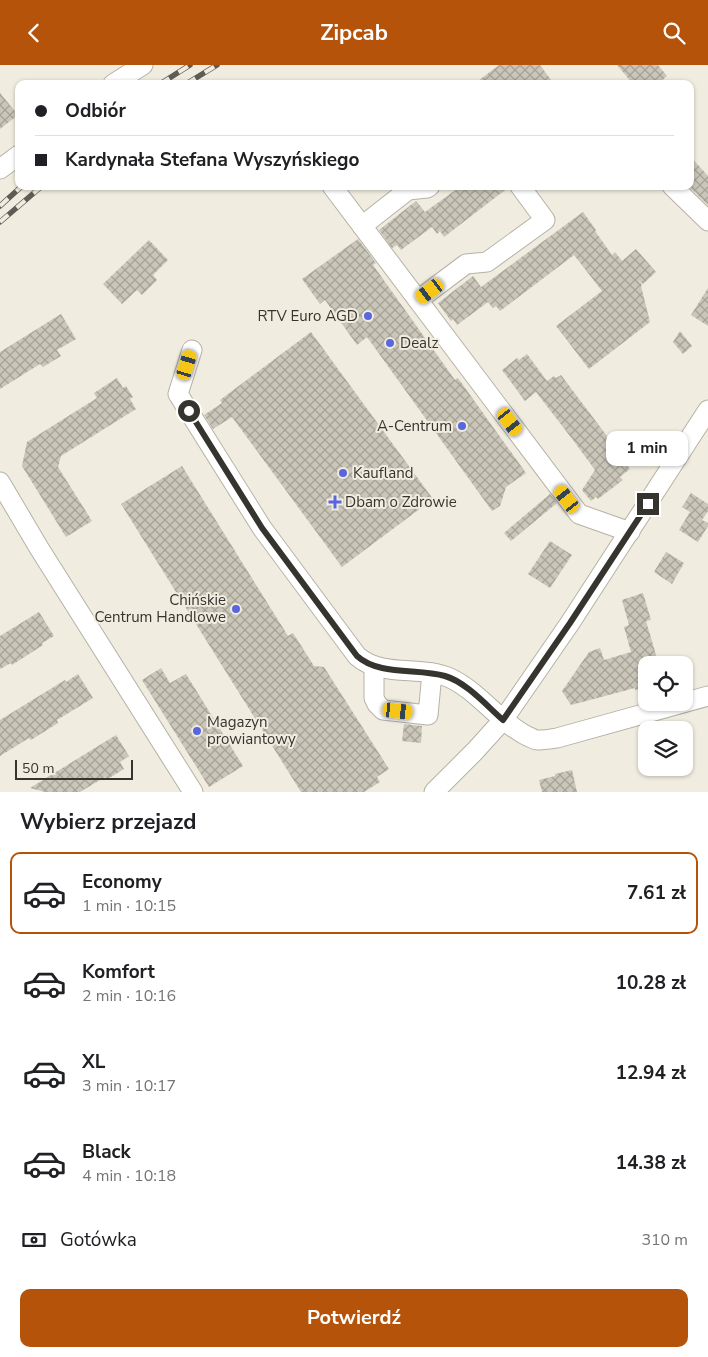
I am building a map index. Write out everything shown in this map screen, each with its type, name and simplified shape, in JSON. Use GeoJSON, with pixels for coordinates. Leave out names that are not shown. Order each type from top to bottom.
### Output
{"type":"FeatureCollection","features":[{"type":"Feature","properties":{"kind":"street"},"geometry":{"type":"LineString","coordinates":[[119,80],[143,65]]}},
{"type":"Feature","properties":{"kind":"street"},"geometry":{"type":"LineString","coordinates":[[0,169],[15,158]]}},
{"type":"Feature","properties":{"kind":"street"},"geometry":{"type":"LineString","coordinates":[[335,190],[578,514],[630,532]]}},
{"type":"Feature","properties":{"kind":"street"},"geometry":{"type":"LineString","coordinates":[[362,226],[408,190]]}},
{"type":"Feature","properties":{"kind":"street"},"geometry":{"type":"LineString","coordinates":[[418,300],[466,264],[487,262],[545,220],[523,190]]}},
{"type":"Feature","properties":{"kind":"street"},"geometry":{"type":"LineString","coordinates":[[676,190],[708,221]]}},
{"type":"Feature","properties":{"kind":"street"},"geometry":{"type":"LineString","coordinates":[[192,350],[178,394],[262,528],[357,656],[364,662],[374,666],[432,673],[447,677],[458,682],[519,732],[536,740],[557,738],[708,696]]}},
{"type":"Feature","properties":{"kind":"street"},"geometry":{"type":"LineString","coordinates":[[434,792],[503,720],[570,623],[708,410]]}},
{"type":"Feature","properties":{"kind":"street"},"geometry":{"type":"LineString","coordinates":[[0,482],[39,548],[193,792]]}},
{"type":"Feature","properties":{"kind":"street"},"geometry":{"type":"LineString","coordinates":[[374,666],[374,698],[383,710],[428,715],[432,673]]}},
{"type":"Feature","properties":{"kind":"building"},"geometry":{"type":"Polygon","coordinates":[[[499,65],[540,65],[551,80],[479,80],[499,65]]]}},
{"type":"Feature","properties":{"kind":"building"},"geometry":{"type":"Polygon","coordinates":[[[617,65],[658,65],[667,76],[662,80],[630,80],[617,65]]]}},
{"type":"Feature","properties":{"kind":"building"},"geometry":{"type":"Polygon","coordinates":[[[0,93],[15,111],[15,117],[0,129],[0,93]]]}},
{"type":"Feature","properties":{"kind":"building"},"geometry":{"type":"Polygon","coordinates":[[[694,160],[708,176],[708,205],[692,190],[694,190],[694,160]]]}},
{"type":"Feature","properties":{"kind":"building"},"geometry":{"type":"Polygon","coordinates":[[[455,190],[505,190],[444,237],[440,231],[437,234],[432,227],[401,250],[397,245],[392,248],[379,230],[416,201],[425,212],[455,190]]]}},
{"type":"Feature","properties":{"kind":"building"},"geometry":{"type":"Polygon","coordinates":[[[583,212],[612,255],[615,252],[622,261],[636,249],[656,272],[643,284],[638,280],[642,285],[650,322],[589,369],[556,326],[602,291],[574,255],[500,311],[496,306],[493,308],[488,302],[457,325],[453,319],[451,321],[438,303],[473,276],[481,287],[583,212]]]}},
{"type":"Feature","properties":{"kind":"building","name":"A-Centrum"},"geometry":{"type":"Polygon","coordinates":[[[358,239],[376,263],[373,265],[455,380],[458,378],[526,473],[506,487],[500,506],[492,511],[367,337],[357,345],[325,300],[320,304],[302,279],[358,239]]]}},
{"type":"Feature","properties":{"kind":"building"},"geometry":{"type":"Polygon","coordinates":[[[149,240],[168,260],[153,275],[157,280],[142,295],[137,290],[122,304],[103,284],[149,240]]]}},
{"type":"Feature","properties":{"kind":"building"},"geometry":{"type":"Polygon","coordinates":[[[708,288],[708,326],[691,315],[708,288]]]}},
{"type":"Feature","properties":{"kind":"building"},"geometry":{"type":"Polygon","coordinates":[[[61,314],[76,339],[57,350],[61,356],[43,367],[40,364],[0,389],[0,352],[61,314]]]}},
{"type":"Feature","properties":{"kind":"building"},"geometry":{"type":"Polygon","coordinates":[[[680,331],[692,346],[683,354],[673,342],[680,331]]]}},
{"type":"Feature","properties":{"kind":"building","name":"Kaufland"},"geometry":{"type":"Polygon","coordinates":[[[311,332],[433,499],[342,567],[232,417],[213,429],[204,415],[222,403],[220,400],[311,332]]]}},
{"type":"Feature","properties":{"kind":"building"},"geometry":{"type":"Polygon","coordinates":[[[527,354],[547,381],[554,376],[556,378],[561,375],[629,463],[627,465],[630,469],[620,477],[623,480],[598,499],[596,497],[591,501],[582,490],[595,470],[573,440],[536,392],[525,401],[502,370],[517,358],[519,360],[527,354]]]}},
{"type":"Feature","properties":{"kind":"building"},"geometry":{"type":"Polygon","coordinates":[[[117,378],[123,388],[126,386],[133,397],[130,399],[136,409],[61,456],[58,467],[92,521],[66,537],[22,466],[27,442],[97,398],[94,393],[117,378]]]}},
{"type":"Feature","properties":{"kind":"building"},"geometry":{"type":"Polygon","coordinates":[[[182,466],[288,636],[293,633],[314,666],[324,667],[389,769],[377,777],[380,782],[364,792],[301,792],[121,504],[182,466]]]}},
{"type":"Feature","properties":{"kind":"building"},"geometry":{"type":"Polygon","coordinates":[[[691,493],[708,504],[708,511],[702,520],[708,523],[708,526],[698,542],[679,530],[690,512],[682,507],[691,493]]]}},
{"type":"Feature","properties":{"kind":"building"},"geometry":{"type":"Polygon","coordinates":[[[550,494],[557,503],[511,541],[504,533],[550,494]]]}},
{"type":"Feature","properties":{"kind":"building"},"geometry":{"type":"Polygon","coordinates":[[[550,541],[572,555],[550,588],[528,574],[550,541]]]}},
{"type":"Feature","properties":{"kind":"building"},"geometry":{"type":"Polygon","coordinates":[[[666,552],[684,563],[672,584],[654,572],[666,552]]]}},
{"type":"Feature","properties":{"kind":"building"},"geometry":{"type":"Polygon","coordinates":[[[643,593],[651,620],[646,621],[656,656],[638,656],[638,689],[635,690],[635,688],[571,705],[562,691],[589,652],[600,648],[604,660],[631,652],[624,627],[629,625],[622,600],[643,593]]]}},
{"type":"Feature","properties":{"kind":"building"},"geometry":{"type":"Polygon","coordinates":[[[39,612],[54,636],[12,665],[11,663],[0,669],[0,636],[39,612]]]}},
{"type":"Feature","properties":{"kind":"building","name":"Magazyn prowiantowy"},"geometry":{"type":"Polygon","coordinates":[[[161,668],[170,683],[186,674],[243,766],[209,787],[142,680],[161,668]]]}},
{"type":"Feature","properties":{"kind":"building"},"geometry":{"type":"Polygon","coordinates":[[[78,674],[93,698],[57,720],[58,723],[31,740],[29,738],[0,756],[0,720],[78,674]]]}},
{"type":"Feature","properties":{"kind":"building"},"geometry":{"type":"Polygon","coordinates":[[[404,724],[422,726],[421,743],[402,741],[404,724]]]}},
{"type":"Feature","properties":{"kind":"building"},"geometry":{"type":"Polygon","coordinates":[[[116,735],[129,756],[120,762],[124,769],[106,780],[105,777],[80,792],[45,792],[30,788],[116,735]]]}},
{"type":"Feature","properties":{"kind":"building"},"geometry":{"type":"Polygon","coordinates":[[[572,770],[577,792],[542,792],[539,780],[572,770]]]}},
{"type":"Feature","properties":{"kind":"railway"},"geometry":{"type":"LineString","coordinates":[[166,80],[190,65]]}},
{"type":"Feature","properties":{"kind":"railway"},"geometry":{"type":"LineString","coordinates":[[193,80],[217,65]]}},
{"type":"Feature","properties":{"kind":"railway"},"geometry":{"type":"LineString","coordinates":[[0,206],[18,190]]}},
{"type":"Feature","properties":{"kind":"railway"},"geometry":{"type":"LineString","coordinates":[[0,222],[37,190]]}},
{"type":"Feature","properties":{"kind":"place","name":"RTV Euro AGD"},"geometry":{"type":"Point","coordinates":[368,316]}},
{"type":"Feature","properties":{"kind":"place","name":"Dealz"},"geometry":{"type":"Point","coordinates":[390,343]}},
{"type":"Feature","properties":{"kind":"place","name":"A-Centrum"},"geometry":{"type":"Point","coordinates":[462,426]}},
{"type":"Feature","properties":{"kind":"place","name":"Kaufland"},"geometry":{"type":"Point","coordinates":[343,473]}},
{"type":"Feature","properties":{"kind":"place","name":"Dbam o Zdrowie"},"geometry":{"type":"Point","coordinates":[335,502]}},
{"type":"Feature","properties":{"kind":"place","name":"Chińskie Centrum Handlowe"},"geometry":{"type":"Point","coordinates":[236,609]}},
{"type":"Feature","properties":{"kind":"place","name":"Magazyn prowiantowy"},"geometry":{"type":"Point","coordinates":[197,731]}},
{"type":"Feature","properties":{"kind":"route"},"geometry":{"type":"LineString","coordinates":[[189,411],[262,528],[357,656],[364,662],[374,666],[432,673],[447,677],[458,682],[503,720],[570,623],[648,504]]}}]}
